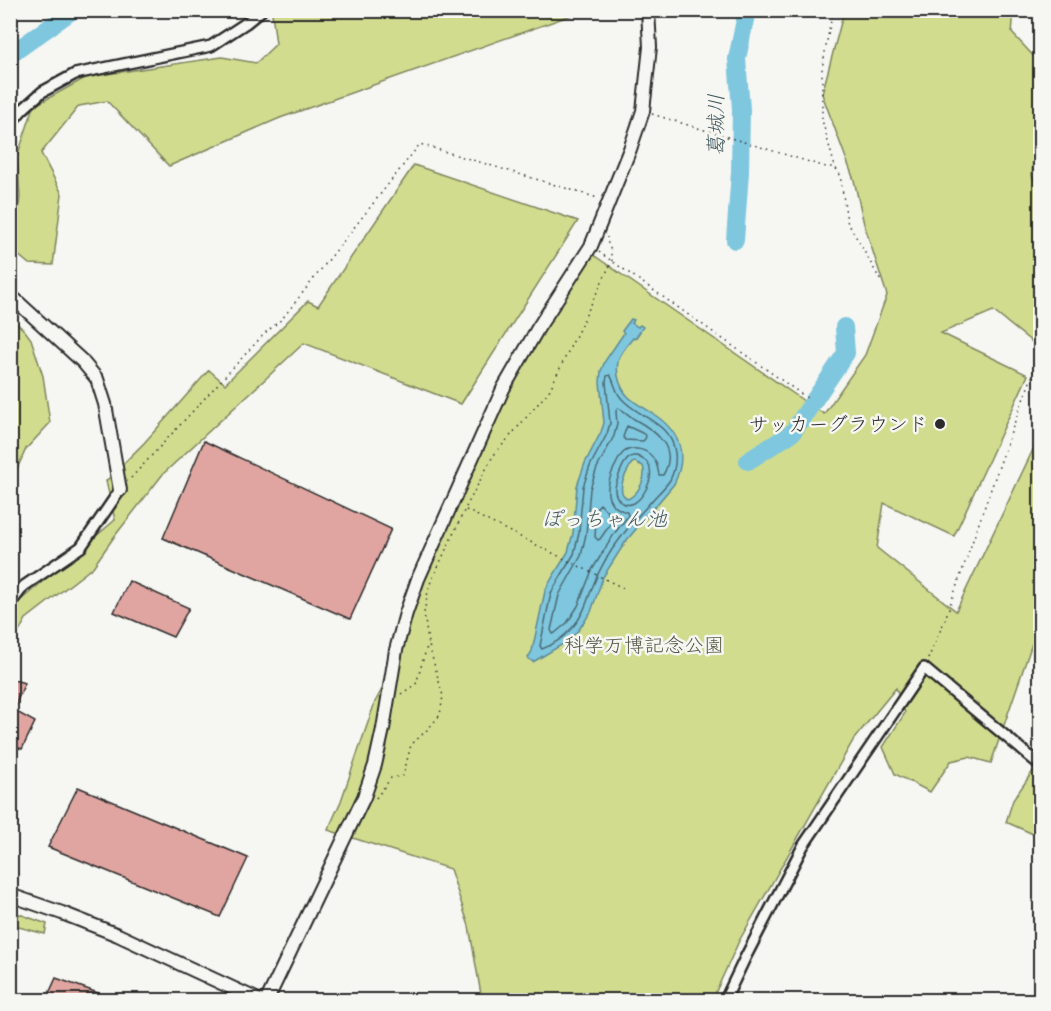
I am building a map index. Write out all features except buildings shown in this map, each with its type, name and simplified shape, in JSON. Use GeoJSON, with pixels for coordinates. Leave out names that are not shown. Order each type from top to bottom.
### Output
{"type":"FeatureCollection","features":[{"type":"Feature","properties":{"kind":"street"},"geometry":{"type":"LineString","coordinates":[[10,124],[42,92],[75,74],[210,46],[262,10]]}},
{"type":"Feature","properties":{"kind":"street"},"geometry":{"type":"LineString","coordinates":[[267,1000],[364,797],[375,765],[383,729],[396,650],[418,579],[502,389],[591,246],[610,201],[643,111],[650,47],[648,10]]}},
{"type":"Feature","properties":{"kind":"street"},"geometry":{"type":"LineString","coordinates":[[10,295],[82,361],[97,379],[105,404],[120,490],[81,547],[24,586],[10,604]]}},
{"type":"Feature","properties":{"kind":"street"},"geometry":{"type":"LineString","coordinates":[[725,1000],[803,846],[924,668],[1041,765]]}},
{"type":"Feature","properties":{"kind":"street"},"geometry":{"type":"LineString","coordinates":[[10,895],[118,935],[258,1000]]}},
{"type":"Feature","properties":{"kind":"path"},"geometry":{"type":"LineString","coordinates":[[834,10],[822,68],[822,120],[835,167],[840,175],[847,220],[882,283]]}},
{"type":"Feature","properties":{"kind":"path"},"geometry":{"type":"LineString","coordinates":[[643,111],[733,140],[826,167],[835,167]]}},
{"type":"Feature","properties":{"kind":"path"},"geometry":{"type":"LineString","coordinates":[[120,490],[265,333],[282,319],[420,144],[610,201]]}},
{"type":"Feature","properties":{"kind":"path"},"geometry":{"type":"LineString","coordinates":[[376,798],[391,778],[403,776],[411,745],[440,714],[443,696],[428,642],[424,613],[429,586],[493,456],[549,392],[612,261],[607,235]]}},
{"type":"Feature","properties":{"kind":"path"},"geometry":{"type":"LineString","coordinates":[[591,246],[807,398]]}},
{"type":"Feature","properties":{"kind":"path"},"geometry":{"type":"LineString","coordinates":[[924,668],[944,621],[1015,421],[1041,356]]}},
{"type":"Feature","properties":{"kind":"path"},"geometry":{"type":"LineString","coordinates":[[465,509],[623,588]]}},
{"type":"Feature","properties":{"kind":"path"},"geometry":{"type":"LineString","coordinates":[[388,703],[416,684],[428,642]]}},
{"type":"Feature","properties":{"kind":"green space"},"geometry":{"type":"Polygon","coordinates":[[[276,10],[583,11],[280,118],[169,166],[107,101],[79,106],[41,153],[62,194],[53,265],[29,264],[11,249],[11,243],[16,236],[20,196],[17,157],[34,106],[87,77],[222,57],[256,63],[276,44],[272,13],[276,10]]]}},
{"type":"Feature","properties":{"kind":"green space","name":"科学万博記念公園"},"geometry":{"type":"Polygon","coordinates":[[[844,11],[1014,11],[1012,33],[1040,63],[1032,176],[1040,190],[1040,340],[1032,342],[993,311],[941,333],[1028,375],[954,536],[884,503],[877,548],[956,611],[1040,435],[1040,630],[1036,632],[991,763],[969,757],[951,761],[930,792],[895,774],[883,747],[905,713],[896,688],[854,739],[739,941],[712,1000],[482,1000],[469,926],[450,869],[328,830],[341,801],[375,702],[401,655],[410,616],[423,581],[497,416],[532,347],[592,254],[824,414],[865,355],[887,295],[864,224],[854,180],[822,94],[844,11]]]}},
{"type":"Feature","properties":{"kind":"green space"},"geometry":{"type":"Polygon","coordinates":[[[414,165],[578,221],[461,404],[304,343],[163,474],[93,567],[26,619],[11,646],[11,598],[22,599],[115,520],[106,481],[144,443],[209,370],[225,384],[308,301],[318,306],[414,165]]]}},
{"type":"Feature","properties":{"kind":"green space"},"geometry":{"type":"Polygon","coordinates":[[[11,318],[31,339],[43,376],[50,423],[26,449],[12,480],[11,480],[11,318]]]}},
{"type":"Feature","properties":{"kind":"green space"},"geometry":{"type":"Polygon","coordinates":[[[1040,761],[1040,837],[1006,822],[1013,800],[1040,761]]]}},
{"type":"Feature","properties":{"kind":"green space"},"geometry":{"type":"Polygon","coordinates":[[[11,911],[47,924],[45,934],[11,925],[11,911]]]}},
{"type":"Feature","properties":{"kind":"water","name":"ぽっちゃん池"},"geometry":{"type":"Polygon","coordinates":[[[631,319],[634,320],[632,323],[638,327],[640,325],[643,327],[619,358],[617,372],[620,384],[627,396],[671,429],[680,445],[681,464],[674,484],[626,541],[603,577],[591,612],[577,632],[563,644],[533,662],[528,658],[532,651],[545,591],[568,552],[573,533],[577,486],[604,423],[601,371],[624,333],[622,331],[631,319]],[[632,463],[624,477],[622,492],[628,499],[641,485],[644,475],[643,466],[632,463]]]}},
{"type":"Feature","properties":{"kind":"waterway"},"geometry":{"type":"LineString","coordinates":[[10,55],[73,10]]}},
{"type":"Feature","properties":{"kind":"waterway","name":"葛城川"},"geometry":{"type":"LineString","coordinates":[[735,240],[740,172],[741,109],[737,59],[747,10]]}},
{"type":"Feature","properties":{"kind":"waterway","name":"葛城川"},"geometry":{"type":"LineString","coordinates":[[748,461],[792,433],[846,353],[844,327]]}},
{"type":"Feature","properties":{"kind":"place","name":"サッカーグラウンド"},"geometry":{"type":"Point","coordinates":[940,424]}}]}
